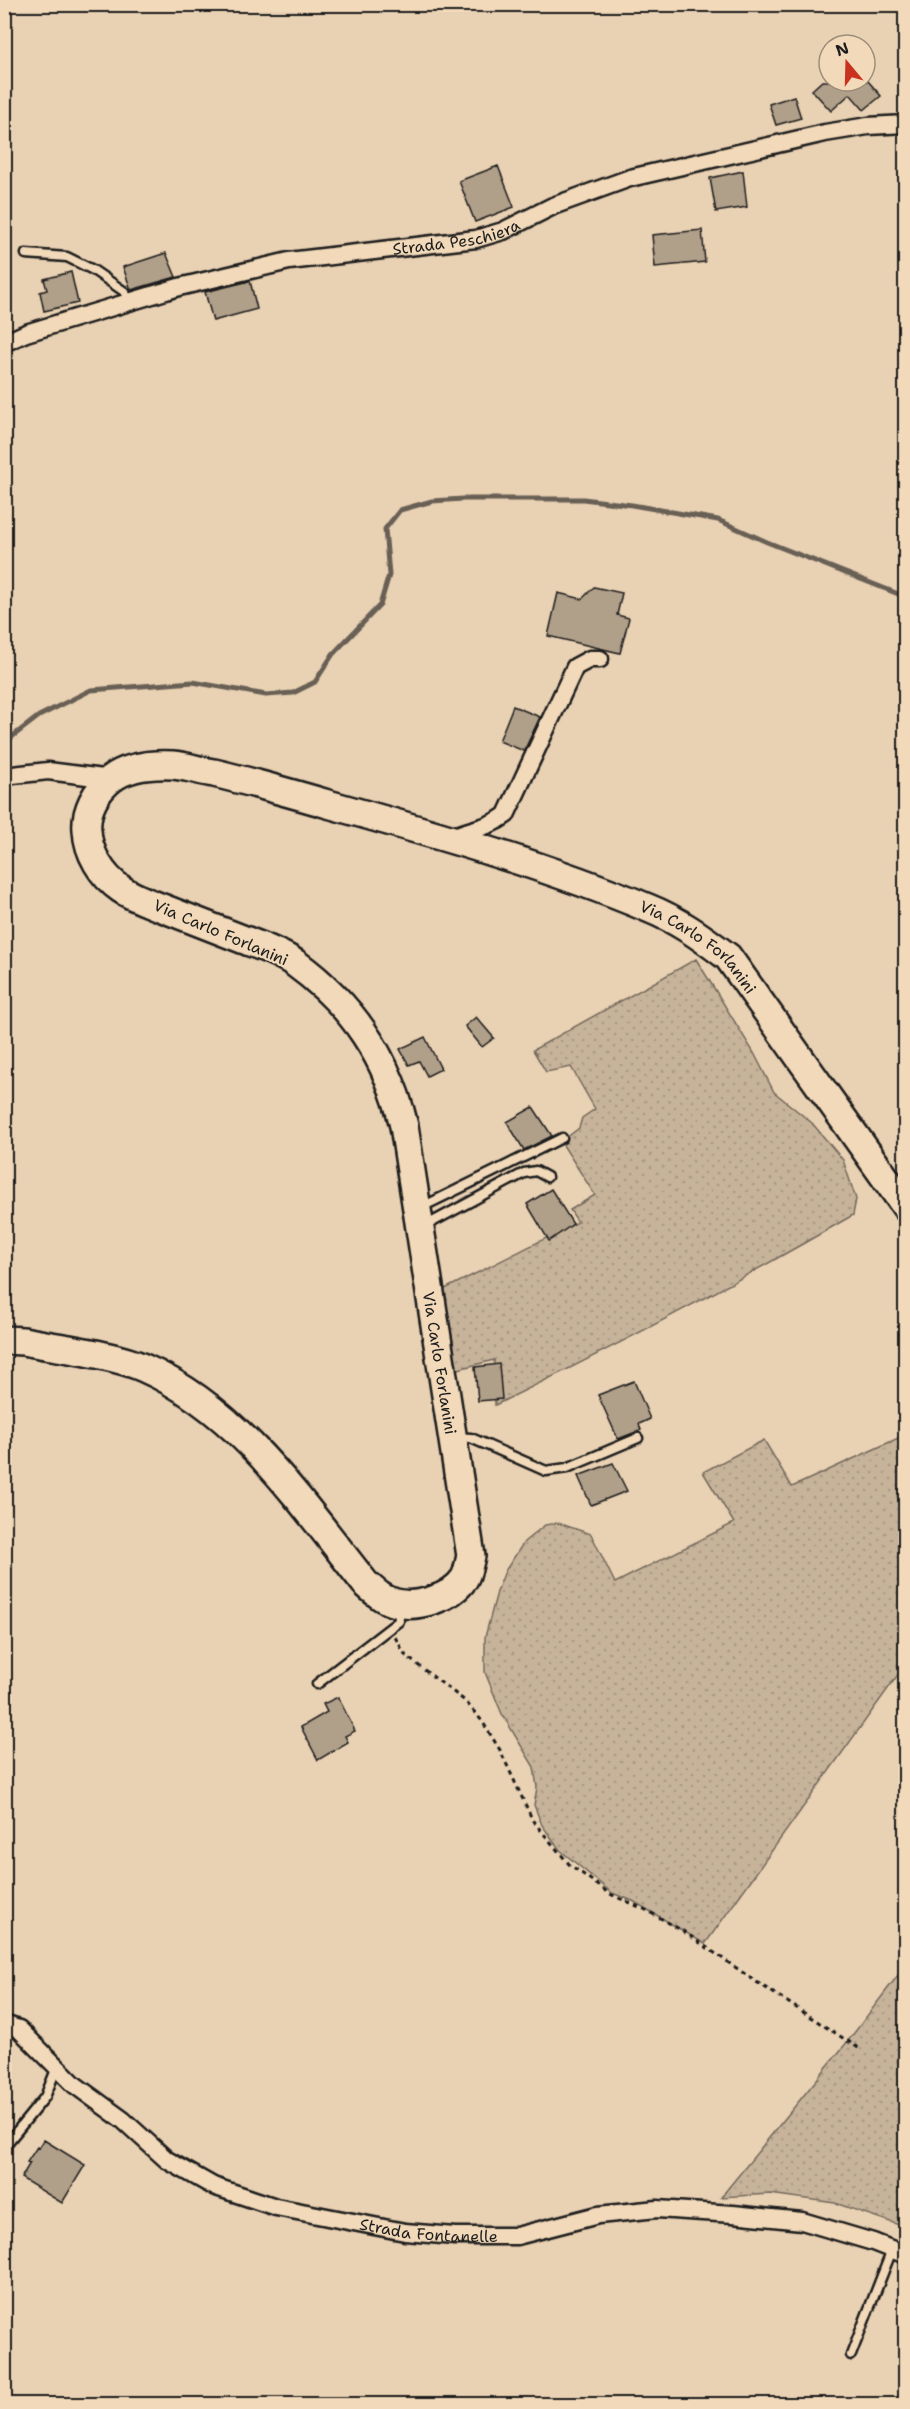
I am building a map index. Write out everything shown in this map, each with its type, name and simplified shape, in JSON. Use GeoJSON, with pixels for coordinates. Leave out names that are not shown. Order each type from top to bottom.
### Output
{"type":"FeatureCollection","features":[{"type":"Feature","properties":{"kind":"main road","name":"Via Carlo Forlanini"},"geometry":{"type":"LineString","coordinates":[[394,1616],[416,1604],[435,1600],[453,1589],[464,1578],[471,1556],[404,1126],[389,1074],[342,1003],[318,980],[292,961],[269,949],[144,901],[122,890],[105,875],[93,857],[86,822],[95,795],[111,779],[123,772],[149,765],[176,765],[242,780],[450,838],[650,908],[693,931],[728,957],[906,1207]]}},
{"type":"Feature","properties":{"kind":"main road"},"geometry":{"type":"LineString","coordinates":[[4,1340],[35,1343],[142,1367],[176,1384],[228,1423],[278,1473],[394,1616]]}},
{"type":"Feature","properties":{"kind":"street","name":"Strada Peschiera"},"geometry":{"type":"LineString","coordinates":[[4,343],[26,333],[179,287],[289,261],[476,239],[503,231],[553,206],[630,178],[825,133],[868,126],[906,124]]}},
{"type":"Feature","properties":{"kind":"street"},"geometry":{"type":"LineString","coordinates":[[450,838],[462,832],[486,827],[506,815],[575,667],[590,659],[600,659]]}},
{"type":"Feature","properties":{"kind":"street"},"geometry":{"type":"LineString","coordinates":[[4,776],[48,771],[111,779]]}},
{"type":"Feature","properties":{"kind":"street","name":"Strada Fontanelle"},"geometry":{"type":"LineString","coordinates":[[4,2024],[19,2029],[75,2085],[123,2120],[166,2160],[213,2186],[276,2207],[405,2232],[455,2236],[517,2236],[597,2215],[657,2209],[733,2214],[802,2221],[899,2252]]}},
{"type":"Feature","properties":{"kind":"lane"},"geometry":{"type":"LineString","coordinates":[[26,254],[67,257],[93,270],[124,292],[128,302]]}},
{"type":"Feature","properties":{"kind":"lane"},"geometry":{"type":"LineString","coordinates":[[418,1219],[562,1138]]}},
{"type":"Feature","properties":{"kind":"lane"},"geometry":{"type":"LineString","coordinates":[[418,1219],[524,1173],[536,1172],[547,1177]]}},
{"type":"Feature","properties":{"kind":"lane"},"geometry":{"type":"LineString","coordinates":[[452,1437],[471,1438],[546,1470],[567,1468],[638,1438]]}},
{"type":"Feature","properties":{"kind":"lane"},"geometry":{"type":"LineString","coordinates":[[317,1684],[394,1616]]}},
{"type":"Feature","properties":{"kind":"lane"},"geometry":{"type":"LineString","coordinates":[[8,2142],[45,2097],[57,2067]]}},
{"type":"Feature","properties":{"kind":"lane"},"geometry":{"type":"LineString","coordinates":[[851,2355],[899,2252]]}},
{"type":"Feature","properties":{"kind":"path"},"geometry":{"type":"LineString","coordinates":[[394,1616],[406,1656],[446,1689],[465,1701],[482,1722],[500,1750],[533,1821],[568,1864],[610,1894],[646,1910],[683,1931],[860,2049]]}},
{"type":"Feature","properties":{"kind":"shaded area"},"geometry":{"type":"Polygon","coordinates":[[[696,959],[754,1053],[774,1092],[812,1123],[843,1160],[856,1199],[853,1215],[676,1313],[495,1405],[494,1360],[446,1372],[437,1293],[578,1222],[570,1210],[595,1195],[561,1142],[579,1128],[582,1118],[595,1109],[571,1067],[546,1072],[533,1050],[696,959]]]}},
{"type":"Feature","properties":{"kind":"shaded area"},"geometry":{"type":"Polygon","coordinates":[[[905,1435],[905,1665],[705,1944],[633,1901],[612,1893],[560,1850],[542,1825],[534,1805],[537,1788],[534,1767],[502,1714],[485,1672],[485,1637],[505,1571],[524,1542],[545,1525],[558,1523],[591,1534],[615,1583],[734,1523],[703,1472],[764,1440],[792,1487],[905,1435]]]}},
{"type":"Feature","properties":{"kind":"shaded area"},"geometry":{"type":"Polygon","coordinates":[[[905,1966],[905,2227],[835,2203],[770,2194],[721,2197],[848,2041],[905,1966]]]}},
{"type":"Feature","properties":{"kind":"building"},"geometry":{"type":"Polygon","coordinates":[[[817,86],[817,93],[877,91],[881,96],[864,110],[850,94],[831,111],[812,90],[817,86]]]}},
{"type":"Feature","properties":{"kind":"building"},"geometry":{"type":"Polygon","coordinates":[[[794,96],[801,118],[776,125],[769,104],[794,96]]]}},
{"type":"Feature","properties":{"kind":"building"},"geometry":{"type":"Polygon","coordinates":[[[498,166],[514,207],[475,222],[459,181],[498,166]]]}},
{"type":"Feature","properties":{"kind":"building"},"geometry":{"type":"Polygon","coordinates":[[[743,171],[747,207],[716,212],[710,178],[743,171]]]}},
{"type":"Feature","properties":{"kind":"building"},"geometry":{"type":"Polygon","coordinates":[[[702,230],[705,262],[655,267],[652,235],[702,230]]]}},
{"type":"Feature","properties":{"kind":"building"},"geometry":{"type":"Polygon","coordinates":[[[166,253],[176,277],[131,290],[123,267],[166,253]]]}},
{"type":"Feature","properties":{"kind":"building"},"geometry":{"type":"Polygon","coordinates":[[[71,272],[78,303],[44,311],[40,292],[47,290],[44,279],[71,272]]]}},
{"type":"Feature","properties":{"kind":"building"},"geometry":{"type":"Polygon","coordinates":[[[250,281],[257,309],[213,321],[205,292],[250,281]]]}},
{"type":"Feature","properties":{"kind":"building"},"geometry":{"type":"Polygon","coordinates":[[[594,587],[622,593],[617,615],[629,618],[620,653],[548,636],[558,593],[582,599],[594,587]]]}},
{"type":"Feature","properties":{"kind":"building"},"geometry":{"type":"Polygon","coordinates":[[[513,706],[540,717],[524,751],[499,741],[513,706]]]}},
{"type":"Feature","properties":{"kind":"building"},"geometry":{"type":"Polygon","coordinates":[[[476,1017],[494,1038],[482,1047],[465,1026],[476,1017]]]}},
{"type":"Feature","properties":{"kind":"building"},"geometry":{"type":"Polygon","coordinates":[[[425,1037],[441,1069],[427,1076],[419,1061],[409,1065],[400,1049],[425,1037]]]}},
{"type":"Feature","properties":{"kind":"building"},"geometry":{"type":"Polygon","coordinates":[[[533,1107],[552,1136],[524,1150],[507,1122],[533,1107]]]}},
{"type":"Feature","properties":{"kind":"building"},"geometry":{"type":"Polygon","coordinates":[[[551,1189],[573,1224],[549,1241],[527,1204],[551,1189]]]}},
{"type":"Feature","properties":{"kind":"building"},"geometry":{"type":"Polygon","coordinates":[[[499,1364],[502,1399],[478,1401],[475,1367],[499,1364]]]}},
{"type":"Feature","properties":{"kind":"building"},"geometry":{"type":"Polygon","coordinates":[[[634,1381],[650,1419],[639,1424],[641,1430],[618,1439],[598,1395],[634,1381]]]}},
{"type":"Feature","properties":{"kind":"building"},"geometry":{"type":"Polygon","coordinates":[[[613,1463],[627,1491],[591,1505],[578,1476],[613,1463]]]}},
{"type":"Feature","properties":{"kind":"building"},"geometry":{"type":"Polygon","coordinates":[[[338,1697],[355,1731],[345,1736],[348,1742],[318,1760],[301,1727],[327,1712],[323,1704],[338,1697]]]}},
{"type":"Feature","properties":{"kind":"building"},"geometry":{"type":"Polygon","coordinates":[[[44,2140],[85,2165],[62,2203],[21,2178],[30,2163],[27,2162],[44,2140]]]}},
{"type":"Feature","properties":{"kind":"waterway"},"geometry":{"type":"LineString","coordinates":[[4,743],[39,716],[91,690],[193,682],[266,695],[293,693],[315,682],[333,654],[380,605],[389,575],[385,529],[400,510],[432,501],[583,499],[718,520],[906,597]]}}]}
